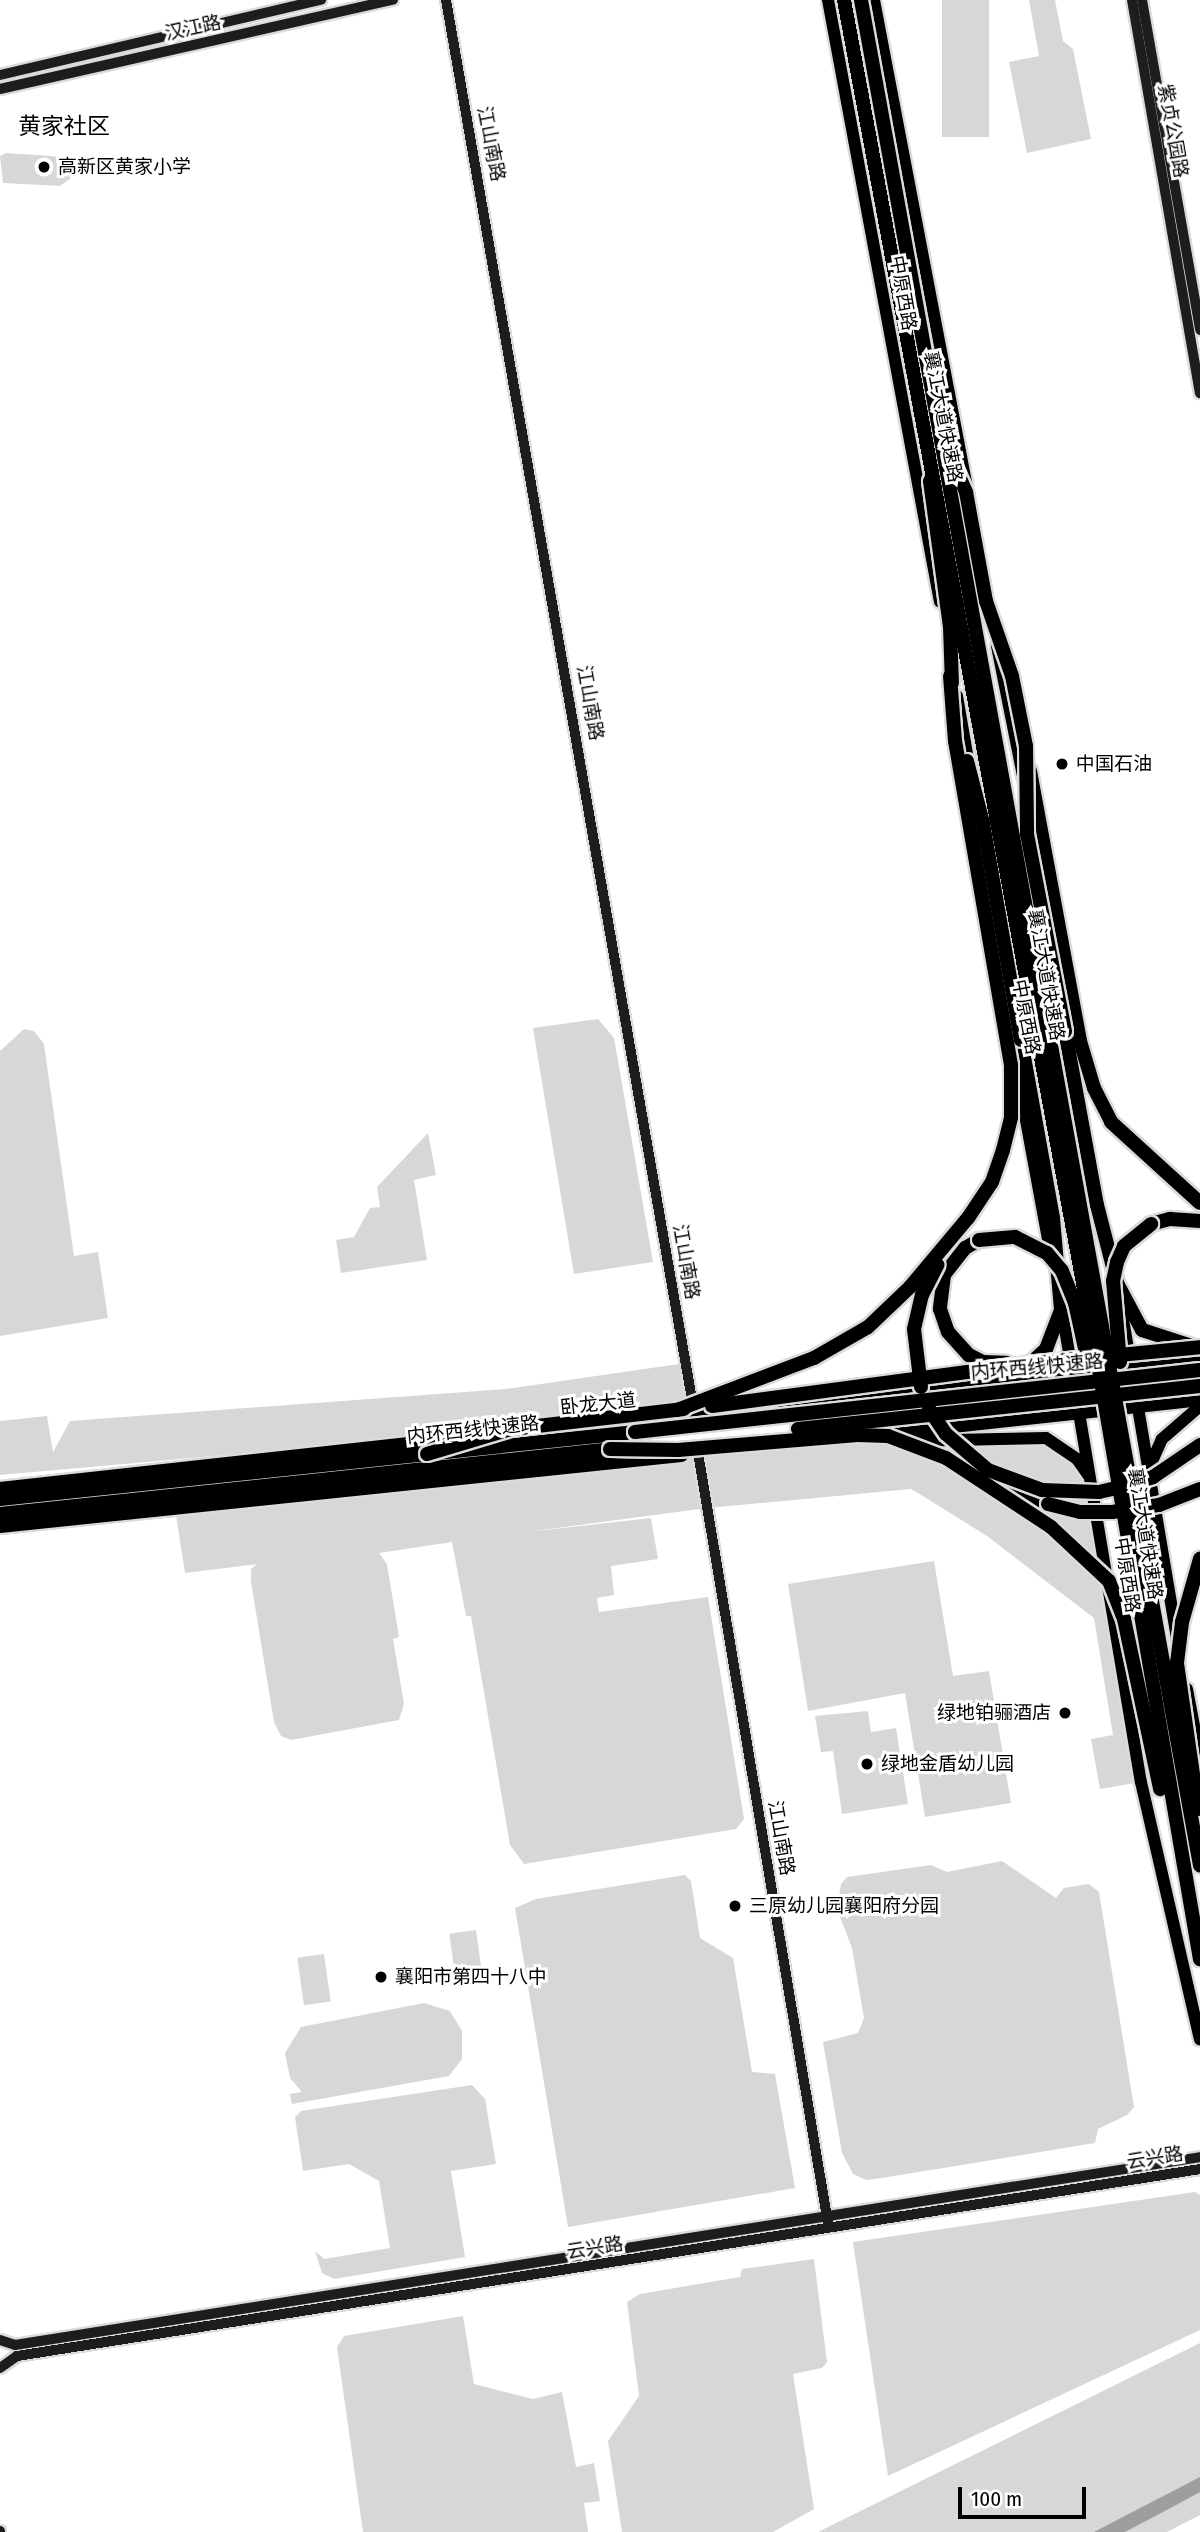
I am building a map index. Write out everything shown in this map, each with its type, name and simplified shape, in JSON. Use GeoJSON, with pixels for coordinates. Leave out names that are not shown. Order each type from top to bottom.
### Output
{"type":"FeatureCollection","features":[{"type":"Feature","properties":{"kind":"highway","name":"襄江大道快速路"},"geometry":{"type":"LineString","coordinates":[[844,0],[1126,1496],[1200,1864]]}},
{"type":"Feature","properties":{"kind":"highway","name":"襄江大道快速路"},"geometry":{"type":"LineString","coordinates":[[861,0],[945,445],[1126,1496],[1184,1875],[1200,1959]]}},
{"type":"Feature","properties":{"kind":"highway"},"geometry":{"type":"LineString","coordinates":[[945,445],[966,492],[986,601],[1012,676],[1080,1041],[1094,1088],[1111,1122],[1200,1205]]}},
{"type":"Feature","properties":{"kind":"highway"},"geometry":{"type":"LineString","coordinates":[[931,455],[929,502],[950,627],[950,676],[955,741],[1006,1028],[1012,1091],[1011,1117],[992,1182],[960,1229],[922,1295],[915,1329],[916,1366],[929,1408],[971,1457],[1011,1481],[1042,1490],[1090,1492],[1153,1477],[1200,1446]]}},
{"type":"Feature","properties":{"kind":"highway"},"geometry":{"type":"LineString","coordinates":[[950,676],[983,823],[1053,1218],[1062,1310],[1046,1349],[1029,1366],[979,1381]]}},
{"type":"Feature","properties":{"kind":"highway"},"geometry":{"type":"LineString","coordinates":[[1026,746],[1027,835],[1097,1206],[1117,1283],[1142,1330],[1184,1347],[1200,1345]]}},
{"type":"Feature","properties":{"kind":"highway"},"geometry":{"type":"LineString","coordinates":[[1126,1496],[1114,1292],[1117,1262],[1124,1246],[1151,1224],[1170,1219],[1200,1221]]}},
{"type":"Feature","properties":{"kind":"highway"},"geometry":{"type":"LineString","coordinates":[[677,1410],[814,1358],[868,1327],[960,1229]]}},
{"type":"Feature","properties":{"kind":"highway"},"geometry":{"type":"LineString","coordinates":[[1025,1364],[983,1362],[969,1355],[944,1322],[940,1293],[944,1275],[965,1248],[979,1240],[996,1236],[1031,1241],[1062,1271],[1075,1303],[1126,1496]]}},
{"type":"Feature","properties":{"kind":"highway"},"geometry":{"type":"LineString","coordinates":[[427,1454],[512,1429],[1025,1364],[1200,1345]]}},
{"type":"Feature","properties":{"kind":"highway","name":"卧龙大道"},"geometry":{"type":"LineString","coordinates":[[3,1485],[694,1413],[1200,1355]]}},
{"type":"Feature","properties":{"kind":"highway","name":"内环西线快速路"},"geometry":{"type":"LineString","coordinates":[[0,1499],[1200,1370]]}},
{"type":"Feature","properties":{"kind":"highway","name":"内环西线快速路"},"geometry":{"type":"LineString","coordinates":[[0,1514],[1200,1386]]}},
{"type":"Feature","properties":{"kind":"highway"},"geometry":{"type":"LineString","coordinates":[[0,1526],[1080,1414],[1200,1399]]}},
{"type":"Feature","properties":{"kind":"highway"},"geometry":{"type":"LineString","coordinates":[[610,1449],[678,1450],[857,1435],[888,1436],[946,1458],[1028,1497],[1080,1512],[1158,1505],[1200,1489]]}},
{"type":"Feature","properties":{"kind":"highway"},"geometry":{"type":"LineString","coordinates":[[3,1485],[183,1460],[320,1453]]}},
{"type":"Feature","properties":{"kind":"highway"},"geometry":{"type":"LineString","coordinates":[[946,1458],[1061,1534],[1109,1581],[1124,1619],[1150,1751],[1184,1875]]}},
{"type":"Feature","properties":{"kind":"highway"},"geometry":{"type":"LineString","coordinates":[[0,1534],[274,1508],[414,1483]]}},
{"type":"Feature","properties":{"kind":"highway"},"geometry":{"type":"LineString","coordinates":[[1200,1559],[1182,1622],[1177,1664],[1200,1832]]}},
{"type":"Feature","properties":{"kind":"main road","name":"中原西路"},"geometry":{"type":"LineString","coordinates":[[828,0],[972,783],[975,847],[1073,1370],[1141,1782],[1200,2039]]}},
{"type":"Feature","properties":{"kind":"main road","name":"中原西路"},"geometry":{"type":"LineString","coordinates":[[874,0],[1016,747],[1035,822],[1117,1283],[1147,1475],[1200,1757]]}},
{"type":"Feature","properties":{"kind":"main road"},"geometry":{"type":"LineString","coordinates":[[1147,1475],[1162,1439],[1200,1406]]}},
{"type":"Feature","properties":{"kind":"main road"},"geometry":{"type":"LineString","coordinates":[[863,1436],[922,1443],[1046,1438],[1077,1459],[1092,1481]]}},
{"type":"Feature","properties":{"kind":"street","name":"汉江路"},"geometry":{"type":"LineString","coordinates":[[0,75],[321,0]]}},
{"type":"Feature","properties":{"kind":"street","name":"汉江路"},"geometry":{"type":"LineString","coordinates":[[0,89],[393,0]]}},
{"type":"Feature","properties":{"kind":"street","name":"江山南路"},"geometry":{"type":"LineString","coordinates":[[446,0],[694,1413]]}},
{"type":"Feature","properties":{"kind":"street","name":"紫贞公园路"},"geometry":{"type":"LineString","coordinates":[[1132,0],[1200,393]]}},
{"type":"Feature","properties":{"kind":"street","name":"紫贞公园路"},"geometry":{"type":"LineString","coordinates":[[1142,0],[1200,330]]}},
{"type":"Feature","properties":{"kind":"street","name":"江山南路"},"geometry":{"type":"LineString","coordinates":[[698,1453],[828,2223]]}},
{"type":"Feature","properties":{"kind":"street","name":"云兴路"},"geometry":{"type":"LineString","coordinates":[[828,2223],[1200,2157]]}},
{"type":"Feature","properties":{"kind":"street","name":"云兴路"},"geometry":{"type":"LineString","coordinates":[[0,2368],[16,2351],[828,2223],[1200,2169]]}},
{"type":"Feature","properties":{"kind":"street","name":"云兴路"},"geometry":{"type":"LineString","coordinates":[[0,2340],[16,2351]]}},
{"type":"Feature","properties":{"kind":"street"},"geometry":{"type":"LineString","coordinates":[[0,2347],[16,2351]]}},
{"type":"Feature","properties":{"kind":"street"},"geometry":{"type":"LineString","coordinates":[[0,2360],[16,2351]]}},
{"type":"Feature","properties":{"kind":"shaded area"},"geometry":{"type":"Polygon","coordinates":[[[942,0],[989,0],[989,137],[942,137],[942,0]]]}},
{"type":"Feature","properties":{"kind":"shaded area"},"geometry":{"type":"Polygon","coordinates":[[[1029,0],[1055,0],[1063,41],[1073,49],[1091,139],[1027,153],[1009,62],[1039,56],[1029,0]]]}},
{"type":"Feature","properties":{"kind":"shaded area"},"geometry":{"type":"Polygon","coordinates":[[[6,153],[65,157],[72,165],[70,179],[60,186],[3,183],[0,156],[6,153]]]}},
{"type":"Feature","properties":{"kind":"shaded area"},"geometry":{"type":"Polygon","coordinates":[[[598,1019],[614,1038],[653,1262],[574,1274],[533,1028],[598,1019]]]}},
{"type":"Feature","properties":{"kind":"shaded area"},"geometry":{"type":"Polygon","coordinates":[[[24,1029],[34,1031],[44,1044],[74,1256],[98,1252],[108,1318],[0,1336],[0,1051],[24,1029]]]}},
{"type":"Feature","properties":{"kind":"shaded area"},"geometry":{"type":"Polygon","coordinates":[[[428,1133],[436,1175],[414,1180],[427,1260],[341,1273],[336,1240],[354,1237],[370,1208],[380,1207],[377,1187],[428,1133]]]}},
{"type":"Feature","properties":{"kind":"shaded area"},"geometry":{"type":"Polygon","coordinates":[[[686,1363],[694,1413],[0,1475],[0,1421],[47,1416],[53,1452],[70,1421],[506,1389],[686,1363]]]}},
{"type":"Feature","properties":{"kind":"shaded area"},"geometry":{"type":"Polygon","coordinates":[[[863,1436],[1046,1438],[1092,1481],[1141,1782],[1100,1789],[1091,1739],[1113,1735],[1094,1618],[987,1536],[911,1489],[707,1508],[527,1532],[651,1518],[658,1559],[611,1566],[614,1595],[597,1598],[599,1612],[708,1597],[744,1819],[736,1829],[524,1864],[510,1845],[471,1616],[466,1616],[452,1542],[379,1553],[387,1564],[399,1637],[393,1639],[404,1704],[399,1720],[291,1740],[281,1736],[274,1722],[251,1582],[251,1569],[257,1564],[185,1573],[175,1509],[863,1436]]]}},
{"type":"Feature","properties":{"kind":"shaded area"},"geometry":{"type":"Polygon","coordinates":[[[934,1561],[953,1676],[989,1671],[1011,1803],[925,1817],[905,1693],[808,1711],[788,1584],[934,1561]]]}},
{"type":"Feature","properties":{"kind":"shaded area"},"geometry":{"type":"Polygon","coordinates":[[[868,1711],[871,1732],[896,1728],[908,1804],[842,1814],[833,1751],[821,1752],[815,1716],[868,1711]]]}},
{"type":"Feature","properties":{"kind":"shaded area"},"geometry":{"type":"Polygon","coordinates":[[[1002,1861],[1056,1898],[1064,1888],[1089,1884],[1099,1892],[1134,2107],[1127,2115],[1098,2129],[1095,2143],[866,2180],[853,2174],[842,2153],[823,2042],[858,2033],[864,2018],[852,1948],[837,1909],[841,1884],[847,1877],[931,1865],[947,1872],[1002,1861]]]}},
{"type":"Feature","properties":{"kind":"shaded area"},"geometry":{"type":"Polygon","coordinates":[[[685,1875],[691,1881],[700,1938],[733,1958],[752,2072],[775,2074],[795,2188],[568,2227],[515,1908],[536,1899],[685,1875]]]}},
{"type":"Feature","properties":{"kind":"shaded area"},"geometry":{"type":"Polygon","coordinates":[[[476,1930],[483,1978],[456,1981],[449,1934],[476,1930]]]}},
{"type":"Feature","properties":{"kind":"shaded area"},"geometry":{"type":"Polygon","coordinates":[[[324,1954],[331,2002],[304,2005],[297,1958],[324,1954]]]}},
{"type":"Feature","properties":{"kind":"shaded area"},"geometry":{"type":"Polygon","coordinates":[[[424,2003],[450,2011],[462,2031],[462,2059],[449,2076],[292,2104],[290,2094],[302,2092],[290,2078],[285,2053],[301,2027],[424,2003]]]}},
{"type":"Feature","properties":{"kind":"shaded area"},"geometry":{"type":"Polygon","coordinates":[[[472,2085],[485,2099],[496,2164],[451,2171],[465,2257],[334,2279],[322,2273],[315,2251],[324,2259],[390,2248],[379,2181],[349,2164],[303,2171],[295,2117],[301,2111],[472,2085]]]}},
{"type":"Feature","properties":{"kind":"shaded area"},"geometry":{"type":"Polygon","coordinates":[[[1195,2192],[1200,2195],[1200,2330],[888,2476],[853,2242],[1195,2192]]]}},
{"type":"Feature","properties":{"kind":"shaded area"},"geometry":{"type":"Polygon","coordinates":[[[814,2259],[827,2362],[822,2368],[793,2374],[814,2509],[773,2532],[622,2532],[608,2441],[639,2396],[627,2302],[640,2294],[740,2277],[742,2269],[814,2259]]]}},
{"type":"Feature","properties":{"kind":"shaded area"},"geometry":{"type":"Polygon","coordinates":[[[463,2316],[474,2384],[533,2399],[562,2392],[576,2467],[594,2463],[600,2501],[584,2503],[588,2532],[363,2532],[337,2347],[344,2336],[463,2316]]]}},
{"type":"Feature","properties":{"kind":"shaded area"},"geometry":{"type":"Polygon","coordinates":[[[1200,2343],[1200,2515],[1167,2532],[818,2532],[1200,2343]]]}},
{"type":"Feature","properties":{"kind":"shaded area"},"geometry":{"type":"Polygon","coordinates":[[[1200,2477],[1200,2492],[1125,2532],[1094,2532],[1200,2477]]]}},
{"type":"Feature","properties":{"kind":"place","name":"高新区黄家小学"},"geometry":{"type":"Point","coordinates":[44,167]}},
{"type":"Feature","properties":{"kind":"place","name":"中国石油"},"geometry":{"type":"Point","coordinates":[1062,764]}},
{"type":"Feature","properties":{"kind":"place","name":"绿地铂骊酒店"},"geometry":{"type":"Point","coordinates":[1065,1713]}},
{"type":"Feature","properties":{"kind":"place","name":"绿地金盾幼儿园"},"geometry":{"type":"Point","coordinates":[867,1764]}},
{"type":"Feature","properties":{"kind":"place","name":"三原幼儿园襄阳府分园"},"geometry":{"type":"Point","coordinates":[735,1906]}},
{"type":"Feature","properties":{"kind":"place","name":"襄阳市第四十八中"},"geometry":{"type":"Point","coordinates":[381,1977]}},
{"type":"Feature","properties":{"kind":"district","name":"黄家社区"},"geometry":{"type":"Point","coordinates":[64,126]}}]}
